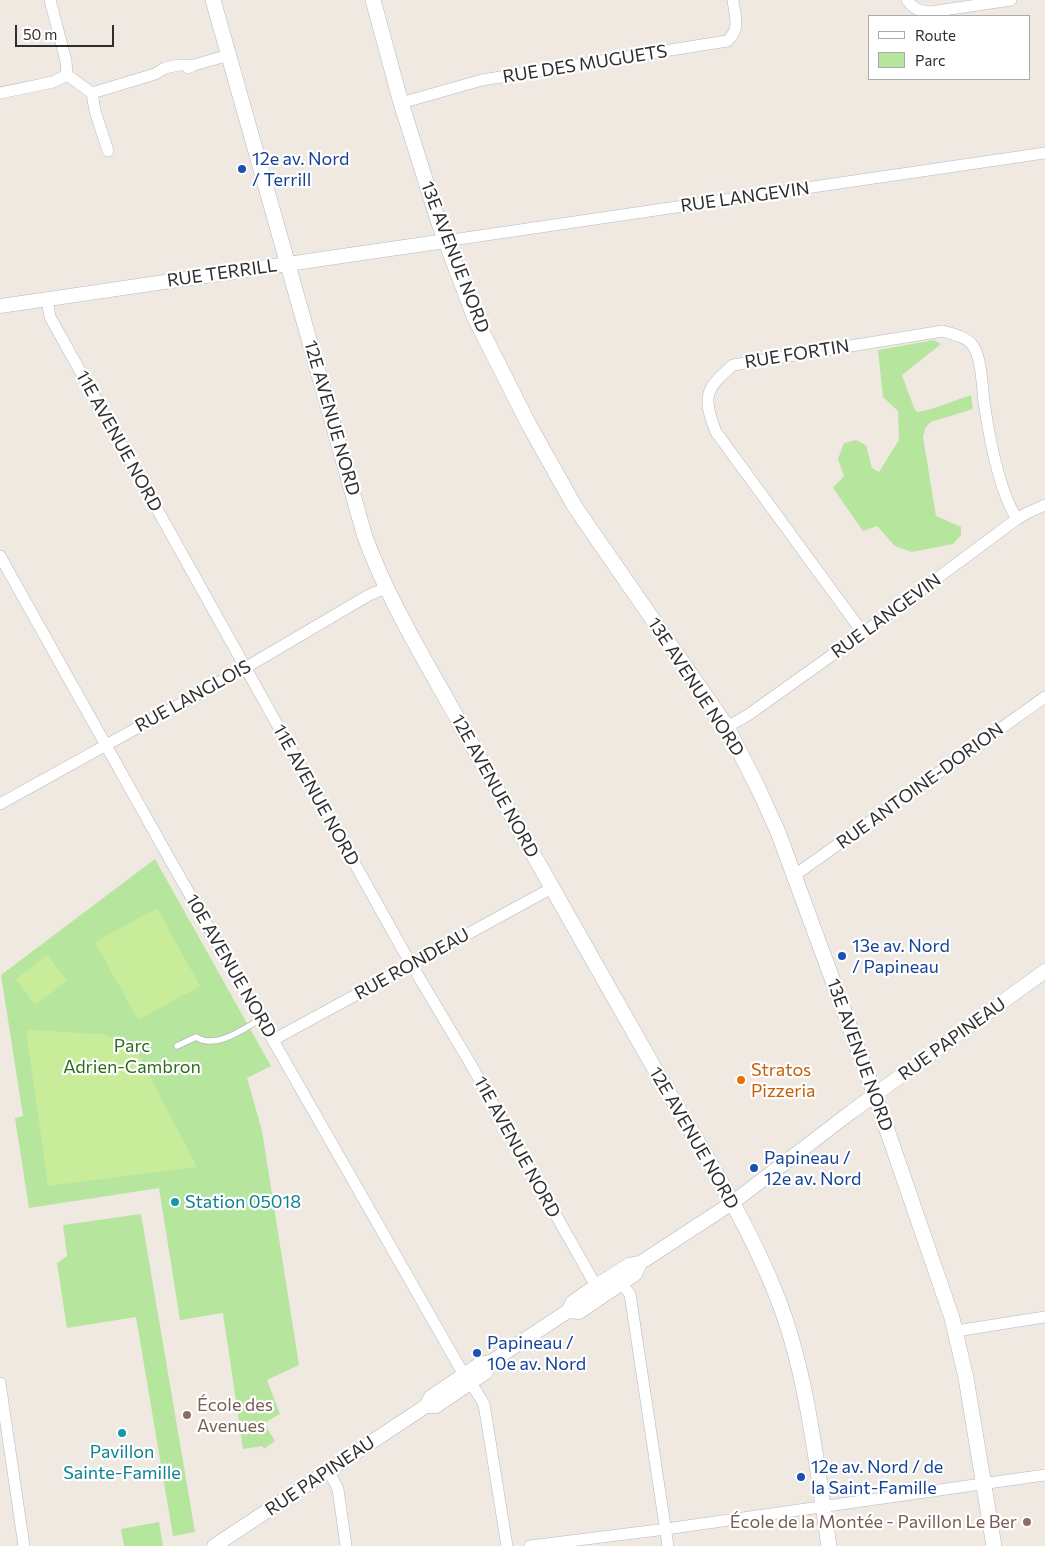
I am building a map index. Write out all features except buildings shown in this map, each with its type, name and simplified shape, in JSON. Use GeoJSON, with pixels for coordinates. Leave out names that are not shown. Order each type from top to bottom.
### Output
{"type":"FeatureCollection","features":[{"type":"Feature","properties":{"kind":"main road","name":"12E AVENUE NORD"},"geometry":{"type":"LineString","coordinates":[[214,0],[365,538],[386,588],[552,888],[732,1203],[764,1264],[793,1342],[809,1414],[830,1546]]}},
{"type":"Feature","properties":{"kind":"main road","name":"13E AVENUE NORD"},"geometry":{"type":"LineString","coordinates":[[373,0],[401,103],[445,241],[474,316],[529,425],[576,507],[727,727],[758,788],[795,875],[875,1095],[956,1331],[985,1483],[994,1546]]}},
{"type":"Feature","properties":{"kind":"street"},"geometry":{"type":"LineString","coordinates":[[50,0],[66,61],[67,75]]}},
{"type":"Feature","properties":{"kind":"street","name":"RUE DES MUGUETS"},"geometry":{"type":"LineString","coordinates":[[401,103],[492,78],[727,41],[734,36],[736,28],[732,0]]}},
{"type":"Feature","properties":{"kind":"street"},"geometry":{"type":"LineString","coordinates":[[907,0],[912,7],[919,11],[930,12],[1011,0]]}},
{"type":"Feature","properties":{"kind":"street"},"geometry":{"type":"LineString","coordinates":[[92,93],[155,74],[165,68],[194,65],[229,55]]}},
{"type":"Feature","properties":{"kind":"street"},"geometry":{"type":"LineString","coordinates":[[67,75],[92,93],[95,111],[108,151]]}},
{"type":"Feature","properties":{"kind":"street"},"geometry":{"type":"LineString","coordinates":[[0,94],[53,82],[67,75]]}},
{"type":"Feature","properties":{"kind":"street","name":"RUE LANGEVIN"},"geometry":{"type":"LineString","coordinates":[[445,241],[1045,153]]}},
{"type":"Feature","properties":{"kind":"street","name":"RUE TERRILL"},"geometry":{"type":"LineString","coordinates":[[0,306],[445,241]]}},
{"type":"Feature","properties":{"kind":"street","name":"11E AVENUE NORD"},"geometry":{"type":"LineString","coordinates":[[47,299],[50,317],[245,668],[411,965],[470,1063],[596,1286]]}},
{"type":"Feature","properties":{"kind":"street","name":"RUE FORTIN"},"geometry":{"type":"LineString","coordinates":[[863,633],[716,432],[708,410],[709,391],[718,378],[733,364],[943,331],[959,335],[973,345],[979,362],[987,425],[1006,500],[1017,519]]}},
{"type":"Feature","properties":{"kind":"street","name":"RUE LANGEVIN"},"geometry":{"type":"LineString","coordinates":[[727,727],[755,710],[863,633],[1017,519],[1045,505]]}},
{"type":"Feature","properties":{"kind":"street","name":"10E AVENUE NORD"},"geometry":{"type":"LineString","coordinates":[[0,556],[261,1019],[467,1379],[484,1404],[507,1546]]}},
{"type":"Feature","properties":{"kind":"street","name":"RUE LANGLOIS"},"geometry":{"type":"LineString","coordinates":[[0,804],[245,668],[365,598],[386,588]]}},
{"type":"Feature","properties":{"kind":"street","name":"RUE ANTOINE-DORION"},"geometry":{"type":"LineString","coordinates":[[795,875],[1045,697]]}},
{"type":"Feature","properties":{"kind":"street","name":"RUE RONDEAU"},"geometry":{"type":"LineString","coordinates":[[273,1040],[552,888]]}},
{"type":"Feature","properties":{"kind":"street","name":"RUE PAPINEAU"},"geometry":{"type":"LineString","coordinates":[[214,1546],[426,1406],[436,1406],[467,1379],[486,1372],[491,1362],[568,1311],[573,1302],[596,1286],[629,1265],[640,1263],[732,1203],[875,1095],[1045,971]]}},
{"type":"Feature","properties":{"kind":"street","name":"RUE PAPINEAU"},"geometry":{"type":"LineString","coordinates":[[568,1311],[579,1312],[634,1274],[640,1263]]}},
{"type":"Feature","properties":{"kind":"street"},"geometry":{"type":"LineString","coordinates":[[621,1283],[630,1294],[668,1546]]}},
{"type":"Feature","properties":{"kind":"street"},"geometry":{"type":"LineString","coordinates":[[956,1331],[1045,1317]]}},
{"type":"Feature","properties":{"kind":"street"},"geometry":{"type":"LineString","coordinates":[[0,1383],[24,1546]]}},
{"type":"Feature","properties":{"kind":"street"},"geometry":{"type":"LineString","coordinates":[[328,1470],[338,1489],[346,1546]]}},
{"type":"Feature","properties":{"kind":"street"},"geometry":{"type":"LineString","coordinates":[[530,1546],[666,1529],[1045,1475]]}},
{"type":"Feature","properties":{"kind":"lane"},"geometry":{"type":"LineString","coordinates":[[176,1046],[196,1037],[200,1040],[217,1040],[261,1019]]}},
{"type":"Feature","properties":{"kind":"green space"},"geometry":{"type":"Polygon","coordinates":[[[934,340],[941,344],[902,375],[917,412],[971,395],[973,409],[931,422],[926,427],[923,437],[936,516],[961,527],[961,535],[953,544],[912,552],[895,546],[877,526],[863,531],[833,488],[844,476],[838,459],[844,443],[856,440],[866,445],[872,468],[879,472],[899,440],[898,411],[883,397],[878,350],[934,340]]]}},
{"type":"Feature","properties":{"kind":"green space","name":"Parc Adrien-Cambron"},"geometry":{"type":"Polygon","coordinates":[[[155,859],[271,1066],[247,1078],[262,1131],[299,1365],[267,1380],[280,1414],[264,1423],[275,1441],[264,1449],[262,1446],[243,1449],[223,1313],[180,1320],[159,1188],[29,1208],[15,1118],[23,1116],[1,975],[155,859]]]}},
{"type":"Feature","properties":{"kind":"green space"},"geometry":{"type":"Polygon","coordinates":[[[157,908],[200,986],[138,1020],[95,942],[157,908]]]}},
{"type":"Feature","properties":{"kind":"green space"},"geometry":{"type":"Polygon","coordinates":[[[47,955],[67,981],[35,1005],[16,979],[47,955]]]}},
{"type":"Feature","properties":{"kind":"green space"},"geometry":{"type":"Polygon","coordinates":[[[26,1030],[103,1034],[136,1049],[197,1167],[48,1186],[26,1030]]]}},
{"type":"Feature","properties":{"kind":"green space"},"geometry":{"type":"Polygon","coordinates":[[[141,1214],[195,1532],[173,1536],[136,1317],[67,1328],[57,1263],[67,1256],[63,1225],[141,1214]]]}},
{"type":"Feature","properties":{"kind":"green space"},"geometry":{"type":"Polygon","coordinates":[[[159,1522],[163,1546],[124,1546],[121,1529],[159,1522]]]}},
{"type":"Feature","properties":{"kind":"place","name":"12e av. Nord / Terrill"},"geometry":{"type":"Point","coordinates":[242,169]}},
{"type":"Feature","properties":{"kind":"place","name":"13e av. Nord / Papineau"},"geometry":{"type":"Point","coordinates":[842,956]}},
{"type":"Feature","properties":{"kind":"place","name":"Stratos Pizzeria"},"geometry":{"type":"Point","coordinates":[741,1080]}},
{"type":"Feature","properties":{"kind":"place","name":"Papineau / 12e av. Nord"},"geometry":{"type":"Point","coordinates":[754,1168]}},
{"type":"Feature","properties":{"kind":"place","name":"Station 05018"},"geometry":{"type":"Point","coordinates":[175,1202]}},
{"type":"Feature","properties":{"kind":"place","name":"Papineau / 10e av. Nord"},"geometry":{"type":"Point","coordinates":[477,1353]}},
{"type":"Feature","properties":{"kind":"place","name":"École des Avenues"},"geometry":{"type":"Point","coordinates":[187,1415]}},
{"type":"Feature","properties":{"kind":"place","name":"Pavillon Sainte-Famille"},"geometry":{"type":"Point","coordinates":[122,1433]}},
{"type":"Feature","properties":{"kind":"place","name":"12e av. Nord / de la Saint-Famille"},"geometry":{"type":"Point","coordinates":[801,1477]}},
{"type":"Feature","properties":{"kind":"place","name":"École de la Montée - Pavillon Le Ber"},"geometry":{"type":"Point","coordinates":[1027,1522]}}]}
